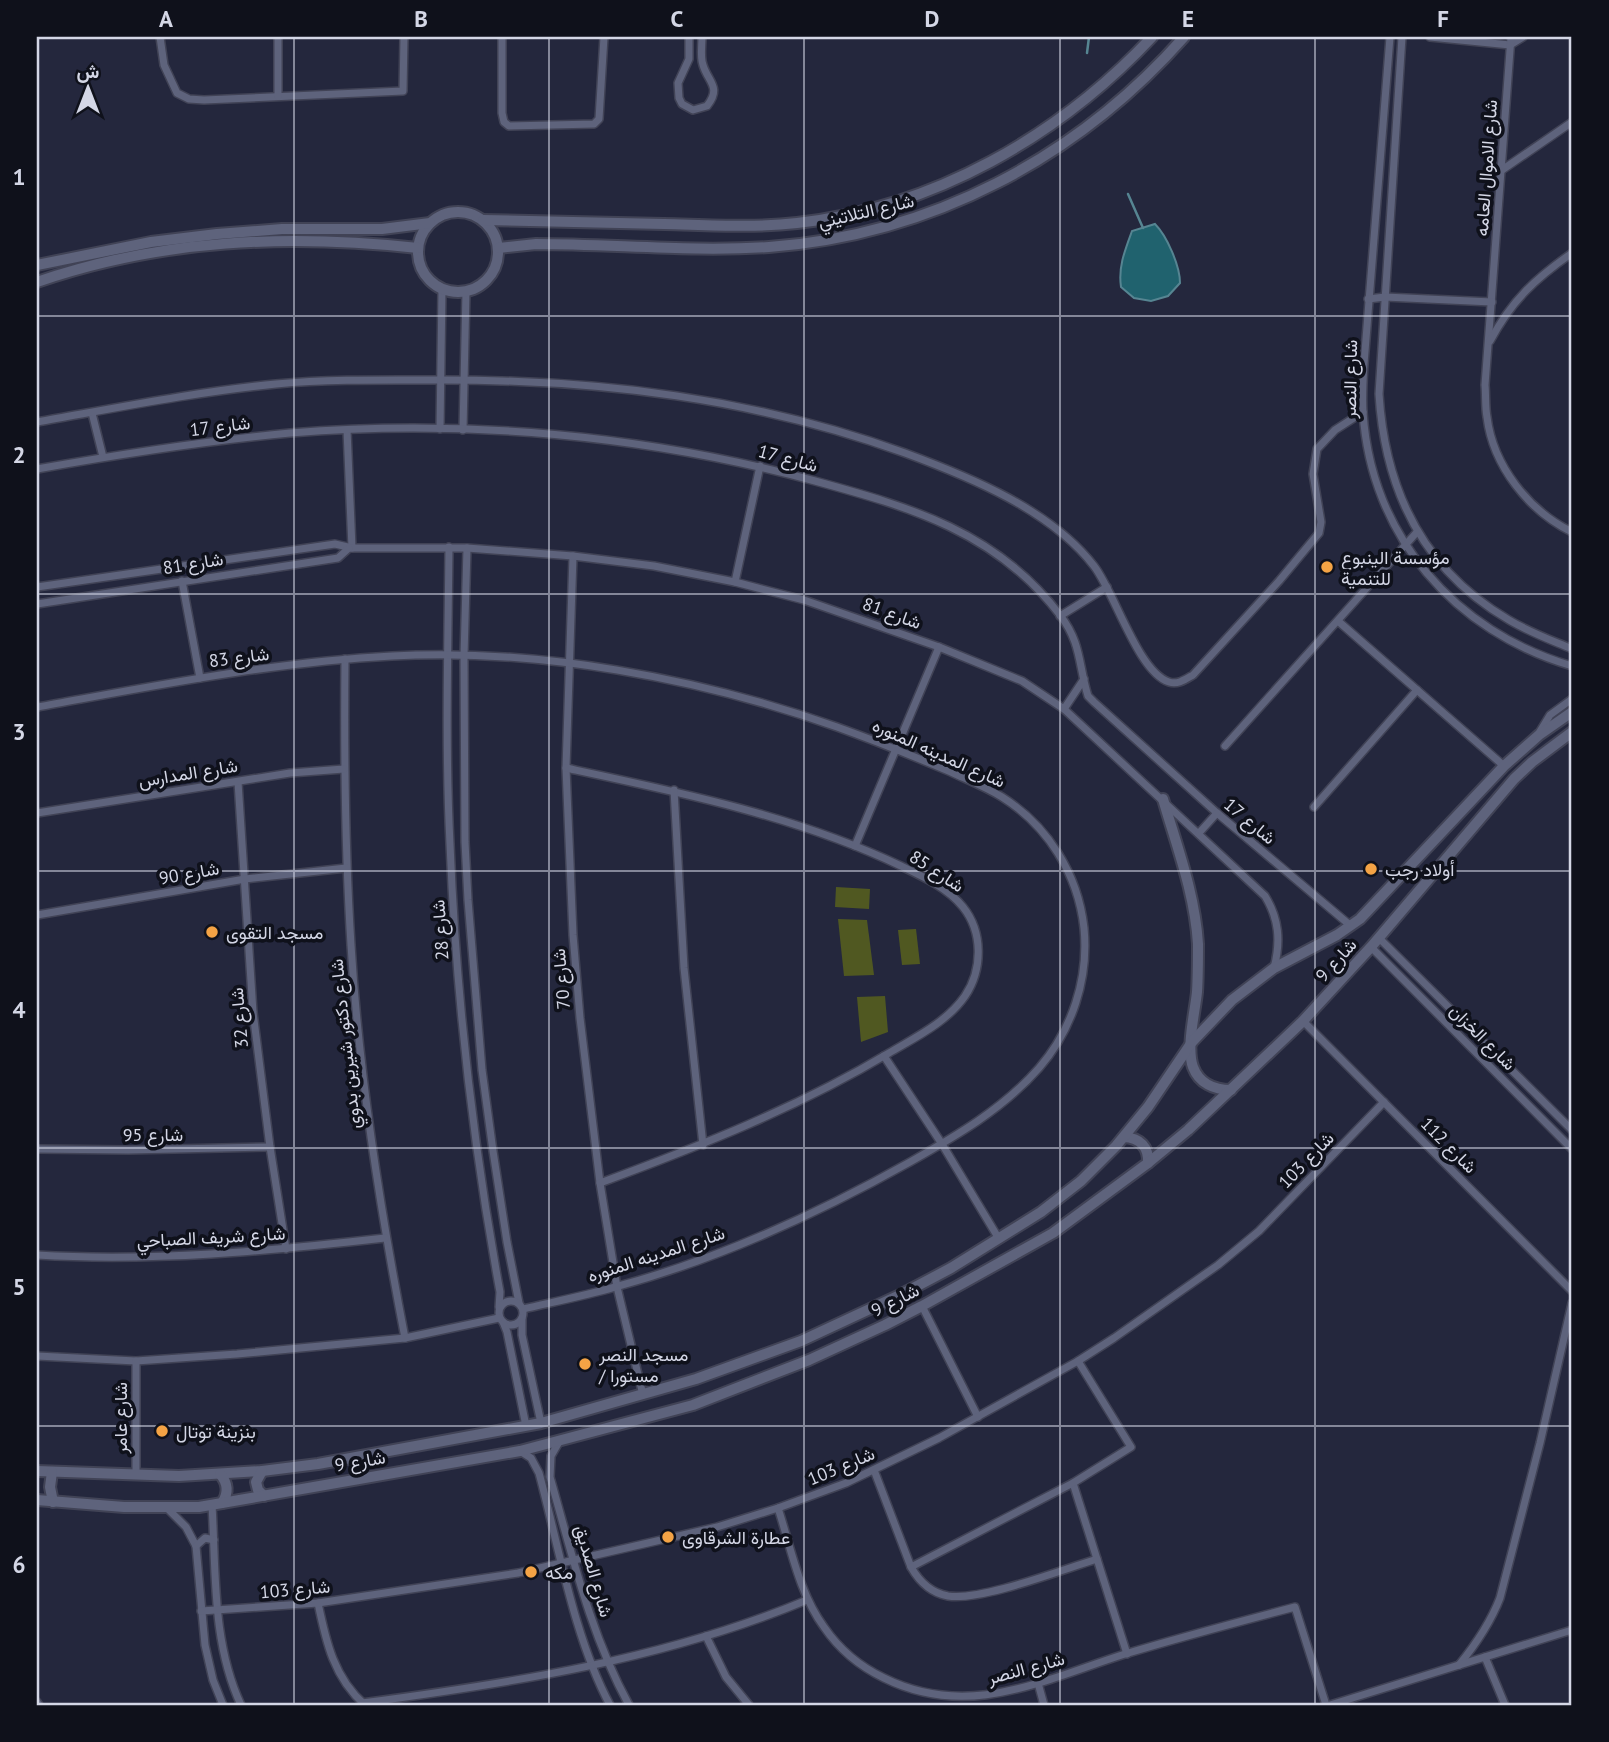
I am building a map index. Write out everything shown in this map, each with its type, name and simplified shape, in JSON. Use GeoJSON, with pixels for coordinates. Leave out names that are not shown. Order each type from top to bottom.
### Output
{"type":"FeatureCollection","features":[{"type":"Feature","properties":{"kind":"main road","name":"شارع التلاتيني"},"geometry":{"type":"LineString","coordinates":[[483,220],[769,226],[825,220],[880,207],[960,177],[1038,134],[1094,92],[1152,37]]}},
{"type":"Feature","properties":{"kind":"main road","name":"شارع التلاتيني"},"geometry":{"type":"LineString","coordinates":[[499,248],[536,244],[768,247],[836,238],[912,220],[968,198],[1051,153],[1125,96],[1184,37]]}},
{"type":"Feature","properties":{"kind":"main road"},"geometry":{"type":"LineString","coordinates":[[456,212],[483,220],[494,233],[499,248],[497,263],[491,276],[480,286],[466,291],[442,289],[432,282],[419,261],[418,248],[430,223],[442,215],[456,212]]}},
{"type":"Feature","properties":{"kind":"main road"},"geometry":{"type":"LineString","coordinates":[[37,265],[151,242],[217,234],[282,229],[383,229],[430,223]]}},
{"type":"Feature","properties":{"kind":"main road"},"geometry":{"type":"LineString","coordinates":[[37,282],[113,259],[209,244],[308,240],[418,248]]}},
{"type":"Feature","properties":{"kind":"main road","name":"شارع 9"},"geometry":{"type":"LineString","coordinates":[[37,1471],[136,1475],[262,1471],[318,1464],[527,1426],[643,1395],[749,1361],[839,1324],[902,1294],[999,1239],[1061,1197],[1099,1164],[1148,1107],[1192,1042],[1231,1000],[1274,968],[1351,926],[1379,901],[1504,766],[1539,735],[1572,712]]}},
{"type":"Feature","properties":{"kind":"main road","name":"شارع 9"},"geometry":{"type":"LineString","coordinates":[[37,1500],[167,1508],[217,1504],[520,1451],[693,1405],[809,1360],[922,1307],[1053,1233],[1148,1163],[1231,1090],[1303,1021],[1371,947],[1514,779],[1572,732]]}},
{"type":"Feature","properties":{"kind":"main road"},"geometry":{"type":"LineString","coordinates":[[1163,799],[1186,874],[1196,925],[1198,976],[1191,1060],[1198,1077],[1213,1087],[1231,1090]]}},
{"type":"Feature","properties":{"kind":"main road"},"geometry":{"type":"LineString","coordinates":[[1124,1137],[1133,1138],[1144,1146],[1148,1163]]}},
{"type":"Feature","properties":{"kind":"main road"},"geometry":{"type":"LineString","coordinates":[[262,1471],[256,1482],[258,1490],[264,1496]]}},
{"type":"Feature","properties":{"kind":"main road"},"geometry":{"type":"LineString","coordinates":[[52,1472],[50,1487],[53,1502]]}},
{"type":"Feature","properties":{"kind":"main road"},"geometry":{"type":"LineString","coordinates":[[217,1504],[227,1490],[220,1474]]}},
{"type":"Feature","properties":{"kind":"street"},"geometry":{"type":"LineString","coordinates":[[160,37],[164,65],[177,93],[189,99],[204,100],[403,91],[404,37]]}},
{"type":"Feature","properties":{"kind":"street"},"geometry":{"type":"LineString","coordinates":[[278,37],[278,96]]}},
{"type":"Feature","properties":{"kind":"street"},"geometry":{"type":"LineString","coordinates":[[502,37],[502,113],[503,122],[509,126],[594,124],[599,119],[604,37]]}},
{"type":"Feature","properties":{"kind":"street"},"geometry":{"type":"LineString","coordinates":[[689,37],[689,59],[677,90],[682,104],[693,110],[707,106],[713,94],[713,83],[702,61],[702,37]]}},
{"type":"Feature","properties":{"kind":"street","name":"شارع النصر"},"geometry":{"type":"LineString","coordinates":[[1390,37],[1368,299],[1363,412],[1368,450],[1377,483],[1389,516],[1406,545],[1425,572],[1448,597],[1493,632],[1526,649],[1572,666]]}},
{"type":"Feature","properties":{"kind":"street","name":"شارع النصر"},"geometry":{"type":"LineString","coordinates":[[1402,37],[1379,394],[1381,423],[1393,479],[1417,531],[1443,566],[1485,605],[1523,628],[1572,649]]}},
{"type":"Feature","properties":{"kind":"street"},"geometry":{"type":"LineString","coordinates":[[1430,37],[1511,41],[1522,37]]}},
{"type":"Feature","properties":{"kind":"street","name":"شارع الاموال العامه"},"geometry":{"type":"LineString","coordinates":[[1511,41],[1485,384],[1487,420],[1497,454],[1515,484],[1539,510],[1572,532]]}},
{"type":"Feature","properties":{"kind":"street"},"geometry":{"type":"LineString","coordinates":[[1502,170],[1572,122]]}},
{"type":"Feature","properties":{"kind":"street"},"geometry":{"type":"LineString","coordinates":[[1489,343],[1503,317],[1521,294],[1572,253]]}},
{"type":"Feature","properties":{"kind":"street"},"geometry":{"type":"LineString","coordinates":[[440,429],[442,289]]}},
{"type":"Feature","properties":{"kind":"street"},"geometry":{"type":"LineString","coordinates":[[463,430],[466,291]]}},
{"type":"Feature","properties":{"kind":"street"},"geometry":{"type":"LineString","coordinates":[[1368,299],[1385,297],[1492,302]]}},
{"type":"Feature","properties":{"kind":"street"},"geometry":{"type":"LineString","coordinates":[[37,422],[176,397],[279,384],[382,379],[575,383],[741,407],[849,435],[954,472],[1020,505],[1078,547],[1096,568],[1145,661],[1157,675],[1175,683],[1193,675],[1319,533],[1321,522],[1313,474],[1317,449],[1335,430],[1363,412]]}},
{"type":"Feature","properties":{"kind":"street"},"geometry":{"type":"LineString","coordinates":[[92,413],[103,457]]}},
{"type":"Feature","properties":{"kind":"street","name":"شارع 17"},"geometry":{"type":"LineString","coordinates":[[37,469],[241,438],[347,430],[440,429],[580,437],[641,444],[760,466],[876,498],[943,522],[979,541],[1020,571],[1060,616],[1078,646],[1088,696],[1099,708],[1217,813],[1351,926]]}},
{"type":"Feature","properties":{"kind":"street"},"geometry":{"type":"LineString","coordinates":[[347,430],[351,548]]}},
{"type":"Feature","properties":{"kind":"street"},"geometry":{"type":"LineString","coordinates":[[735,582],[760,466]]}},
{"type":"Feature","properties":{"kind":"street"},"geometry":{"type":"LineString","coordinates":[[1225,746],[1417,531]]}},
{"type":"Feature","properties":{"kind":"street","name":"شارع 81"},"geometry":{"type":"LineString","coordinates":[[37,587],[335,544],[351,548],[449,547],[573,556],[654,566],[735,582],[804,600],[939,647],[1022,681],[1064,709],[1258,888],[1270,904],[1279,935],[1274,968]]}},
{"type":"Feature","properties":{"kind":"street","name":"شارع 28"},"geometry":{"type":"LineString","coordinates":[[449,547],[450,842],[468,1074],[478,1157],[500,1292],[501,1320]]}},
{"type":"Feature","properties":{"kind":"street","name":"شارع 81"},"geometry":{"type":"LineString","coordinates":[[37,604],[338,558],[351,548]]}},
{"type":"Feature","properties":{"kind":"street","name":"شارع 28"},"geometry":{"type":"LineString","coordinates":[[467,548],[464,656],[465,842],[482,1070],[505,1229],[521,1310],[522,1335],[541,1423]]}},
{"type":"Feature","properties":{"kind":"street","name":"شارع 70"},"geometry":{"type":"LineString","coordinates":[[573,556],[566,768],[573,935],[600,1183],[617,1287],[643,1395]]}},
{"type":"Feature","properties":{"kind":"street"},"geometry":{"type":"LineString","coordinates":[[110,577],[113,592]]}},
{"type":"Feature","properties":{"kind":"street"},"geometry":{"type":"LineString","coordinates":[[182,581],[200,678]]}},
{"type":"Feature","properties":{"kind":"street"},"geometry":{"type":"LineString","coordinates":[[1060,616],[1107,587]]}},
{"type":"Feature","properties":{"kind":"street"},"geometry":{"type":"LineString","coordinates":[[1474,619],[1485,605]]}},
{"type":"Feature","properties":{"kind":"street"},"geometry":{"type":"LineString","coordinates":[[1338,621],[1504,766]]}},
{"type":"Feature","properties":{"kind":"street"},"geometry":{"type":"LineString","coordinates":[[855,846],[939,647]]}},
{"type":"Feature","properties":{"kind":"street","name":"شارع المدينه المنوره"},"geometry":{"type":"LineString","coordinates":[[448,656],[568,664],[652,676],[735,694],[786,709],[896,748],[979,785],[1018,808],[1043,832],[1063,860],[1073,880],[1082,912],[1085,945],[1083,978],[1060,1039],[1018,1090],[979,1121],[881,1179],[799,1219],[712,1254],[617,1287],[521,1310]]}},
{"type":"Feature","properties":{"kind":"street","name":"شارع 83"},"geometry":{"type":"LineString","coordinates":[[37,707],[200,678],[345,659],[448,656]]}},
{"type":"Feature","properties":{"kind":"street","name":"شارع دكتور شيرين بدوي"},"geometry":{"type":"LineString","coordinates":[[345,659],[346,868],[351,949],[385,1238],[405,1338]]}},
{"type":"Feature","properties":{"kind":"street"},"geometry":{"type":"LineString","coordinates":[[1064,709],[1085,679]]}},
{"type":"Feature","properties":{"kind":"street"},"geometry":{"type":"LineString","coordinates":[[1314,807],[1417,690]]}},
{"type":"Feature","properties":{"kind":"street"},"geometry":{"type":"LineString","coordinates":[[1539,735],[1550,715],[1572,699]]}},
{"type":"Feature","properties":{"kind":"street","name":"شارع 85"},"geometry":{"type":"LineString","coordinates":[[566,768],[674,790],[796,825],[855,846],[914,872],[952,895],[971,920],[979,952],[977,968],[964,997],[942,1020],[884,1056],[794,1104],[703,1145],[600,1183]]}},
{"type":"Feature","properties":{"kind":"street","name":"شارع المدارس"},"geometry":{"type":"LineString","coordinates":[[37,813],[290,773],[344,769]]}},
{"type":"Feature","properties":{"kind":"street","name":"شارع 32"},"geometry":{"type":"LineString","coordinates":[[238,782],[253,1012],[286,1249]]}},
{"type":"Feature","properties":{"kind":"street"},"geometry":{"type":"LineString","coordinates":[[674,790],[684,968],[703,1145]]}},
{"type":"Feature","properties":{"kind":"street"},"geometry":{"type":"LineString","coordinates":[[1199,833],[1217,813]]}},
{"type":"Feature","properties":{"kind":"street"},"geometry":{"type":"LineString","coordinates":[[450,842],[465,842]]}},
{"type":"Feature","properties":{"kind":"street","name":"شارع 90"},"geometry":{"type":"LineString","coordinates":[[37,915],[245,880],[346,868]]}},
{"type":"Feature","properties":{"kind":"street","name":"شارع الخزان"},"geometry":{"type":"LineString","coordinates":[[1379,938],[1572,1130]]}},
{"type":"Feature","properties":{"kind":"street","name":"شارع الخزان"},"geometry":{"type":"LineString","coordinates":[[1371,947],[1572,1149]]}},
{"type":"Feature","properties":{"kind":"street","name":"شارع 112"},"geometry":{"type":"LineString","coordinates":[[1303,1021],[1572,1291]]}},
{"type":"Feature","properties":{"kind":"street"},"geometry":{"type":"LineString","coordinates":[[884,1056],[942,1144],[999,1239]]}},
{"type":"Feature","properties":{"kind":"street","name":"شارع 103"},"geometry":{"type":"LineString","coordinates":[[201,1611],[318,1603],[467,1582],[563,1563],[683,1536],[778,1508],[874,1470],[978,1417],[1078,1361],[1218,1265],[1259,1231],[1384,1102]]}},
{"type":"Feature","properties":{"kind":"street","name":"شارع 95"},"geometry":{"type":"LineString","coordinates":[[37,1149],[270,1147]]}},
{"type":"Feature","properties":{"kind":"street","name":"شارع شريف الصباحي"},"geometry":{"type":"LineString","coordinates":[[37,1255],[166,1256],[286,1249],[385,1238]]}},
{"type":"Feature","properties":{"kind":"street"},"geometry":{"type":"LineString","coordinates":[[37,1356],[136,1361],[405,1338],[501,1320],[514,1325],[521,1310],[510,1300],[499,1307]]}},
{"type":"Feature","properties":{"kind":"street"},"geometry":{"type":"LineString","coordinates":[[1459,1665],[1482,1635],[1500,1598],[1540,1443],[1572,1303]]}},
{"type":"Feature","properties":{"kind":"street"},"geometry":{"type":"LineString","coordinates":[[922,1307],[978,1417]]}},
{"type":"Feature","properties":{"kind":"street"},"geometry":{"type":"LineString","coordinates":[[501,1320],[507,1332],[527,1426]]}},
{"type":"Feature","properties":{"kind":"street","name":"شارع عامر"},"geometry":{"type":"LineString","coordinates":[[136,1361],[136,1475]]}},
{"type":"Feature","properties":{"kind":"street"},"geometry":{"type":"LineString","coordinates":[[911,1567],[1073,1483],[1131,1447],[1078,1361]]}},
{"type":"Feature","properties":{"kind":"street","name":"شارع الصديق"},"geometry":{"type":"LineString","coordinates":[[559,1442],[550,1463],[550,1477],[592,1622],[607,1662],[629,1705]]}},
{"type":"Feature","properties":{"kind":"street","name":"شارع الصديق"},"geometry":{"type":"LineString","coordinates":[[520,1451],[531,1458],[537,1468],[580,1632],[610,1705]]}},
{"type":"Feature","properties":{"kind":"street"},"geometry":{"type":"LineString","coordinates":[[874,1470],[911,1567],[916,1577],[935,1592],[946,1596],[970,1597],[1097,1559]]}},
{"type":"Feature","properties":{"kind":"street"},"geometry":{"type":"LineString","coordinates":[[1073,1483],[1127,1654]]}},
{"type":"Feature","properties":{"kind":"street"},"geometry":{"type":"LineString","coordinates":[[217,1504],[214,1540],[220,1637],[226,1669],[241,1705]]}},
{"type":"Feature","properties":{"kind":"street"},"geometry":{"type":"LineString","coordinates":[[167,1508],[186,1527],[196,1546],[201,1611],[213,1681],[223,1705]]}},
{"type":"Feature","properties":{"kind":"street","name":"شارع النصر"},"geometry":{"type":"LineString","coordinates":[[778,1508],[807,1601],[824,1628],[846,1652],[872,1672],[901,1686],[933,1695],[965,1698],[998,1694],[1295,1606],[1328,1705]]}},
{"type":"Feature","properties":{"kind":"street"},"geometry":{"type":"LineString","coordinates":[[196,1546],[202,1539],[214,1540]]}},
{"type":"Feature","properties":{"kind":"street"},"geometry":{"type":"LineString","coordinates":[[318,1603],[326,1642],[337,1670],[363,1704],[592,1666],[757,1621],[807,1601]]}},
{"type":"Feature","properties":{"kind":"street"},"geometry":{"type":"LineString","coordinates":[[1328,1705],[1572,1630]]}},
{"type":"Feature","properties":{"kind":"street"},"geometry":{"type":"LineString","coordinates":[[706,1636],[726,1677],[749,1705]]}},
{"type":"Feature","properties":{"kind":"street"},"geometry":{"type":"LineString","coordinates":[[1485,1657],[1505,1705]]}},
{"type":"Feature","properties":{"kind":"street"},"geometry":{"type":"LineString","coordinates":[[1038,1683],[1044,1705]]}},
{"type":"Feature","properties":{"kind":"shaded area"},"geometry":{"type":"Polygon","coordinates":[[[1155,224],[1172,252],[1180,283],[1168,296],[1151,301],[1134,298],[1121,287],[1120,272],[1132,231],[1155,224]]]}},
{"type":"Feature","properties":{"kind":"shaded area"},"geometry":{"type":"Polygon","coordinates":[[[836,887],[870,889],[869,909],[835,907],[836,887]]]}},
{"type":"Feature","properties":{"kind":"shaded area"},"geometry":{"type":"Polygon","coordinates":[[[838,919],[867,920],[874,975],[844,976],[838,919]]]}},
{"type":"Feature","properties":{"kind":"shaded area"},"geometry":{"type":"Polygon","coordinates":[[[916,929],[920,964],[902,965],[898,930],[916,929]]]}},
{"type":"Feature","properties":{"kind":"shaded area"},"geometry":{"type":"Polygon","coordinates":[[[885,996],[888,1032],[861,1042],[857,997],[885,996]]]}},
{"type":"Feature","properties":{"kind":"waterway"},"geometry":{"type":"LineString","coordinates":[[1087,53],[1089,37]]}},
{"type":"Feature","properties":{"kind":"waterway"},"geometry":{"type":"LineString","coordinates":[[1128,194],[1143,228]]}},
{"type":"Feature","properties":{"kind":"place","name":"مؤسسة الينبوع للتنمية"},"geometry":{"type":"Point","coordinates":[1327,567]}},
{"type":"Feature","properties":{"kind":"place","name":"أولاد رجب"},"geometry":{"type":"Point","coordinates":[1371,869]}},
{"type":"Feature","properties":{"kind":"place","name":"مسجد التقوى"},"geometry":{"type":"Point","coordinates":[212,932]}},
{"type":"Feature","properties":{"kind":"place","name":"مسجد النصر / مستورا"},"geometry":{"type":"Point","coordinates":[585,1364]}},
{"type":"Feature","properties":{"kind":"place","name":"بنزينة توتال"},"geometry":{"type":"Point","coordinates":[162,1431]}},
{"type":"Feature","properties":{"kind":"place","name":"عطارة الشرقاوى"},"geometry":{"type":"Point","coordinates":[668,1537]}},
{"type":"Feature","properties":{"kind":"place","name":"مكه"},"geometry":{"type":"Point","coordinates":[531,1572]}}]}
